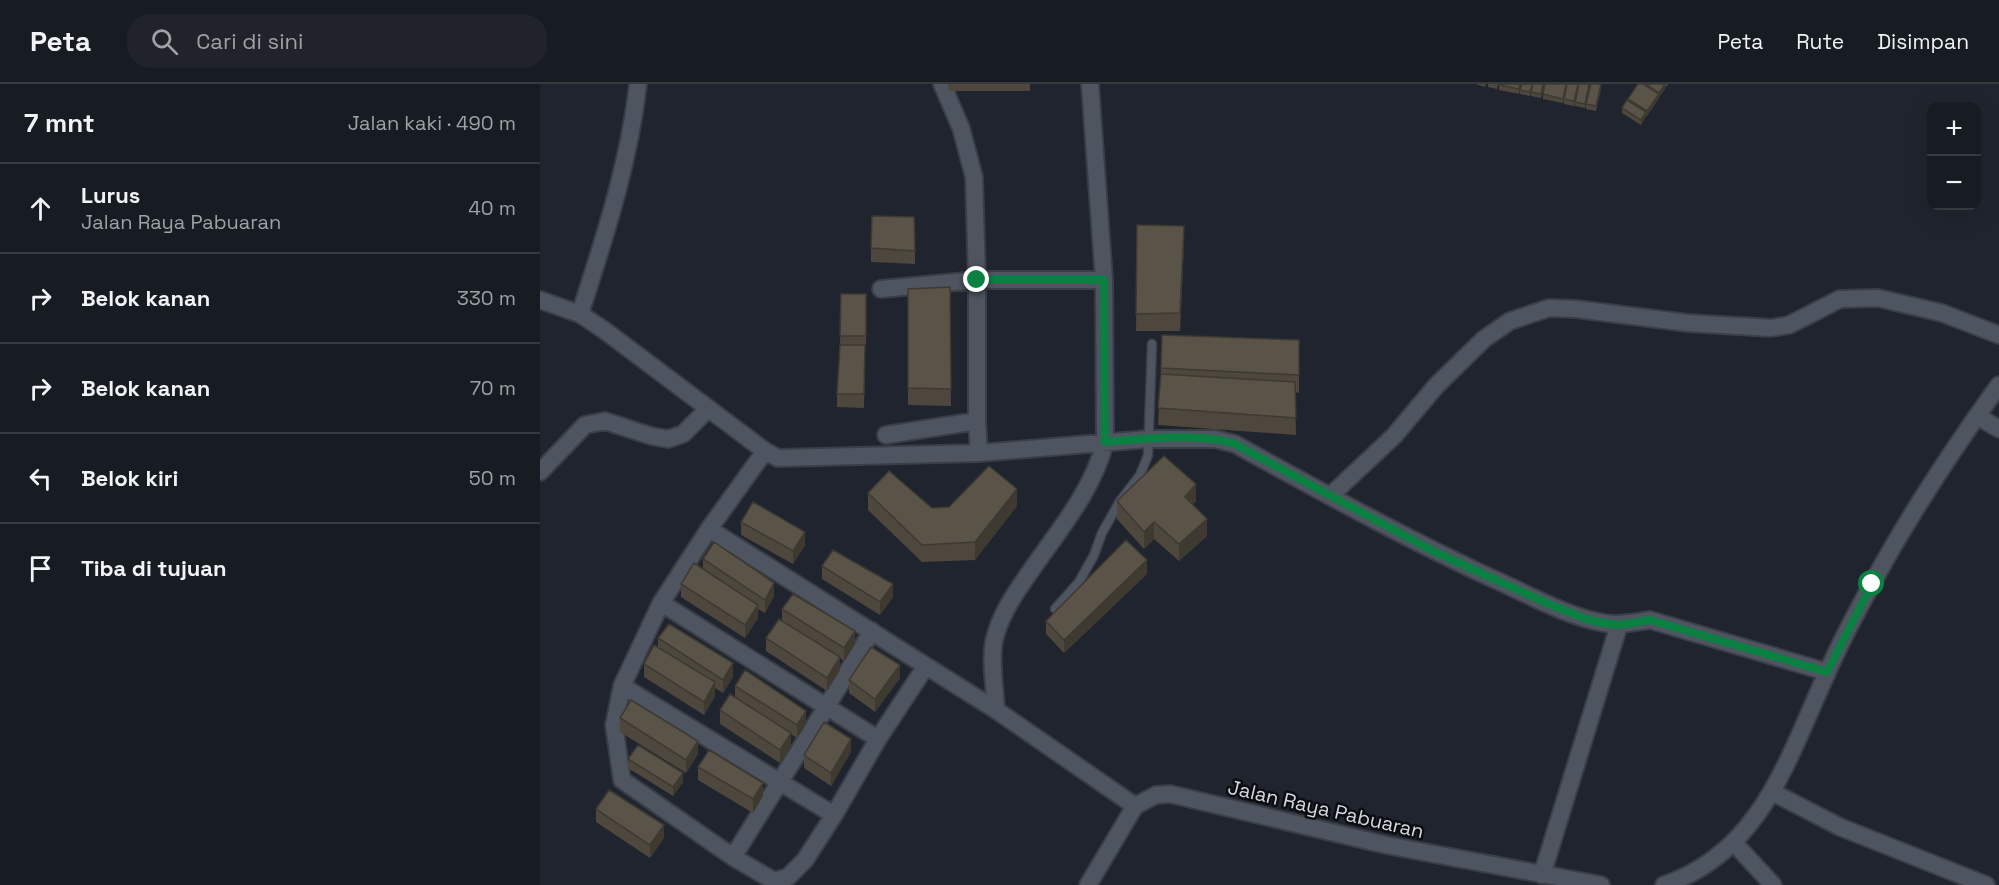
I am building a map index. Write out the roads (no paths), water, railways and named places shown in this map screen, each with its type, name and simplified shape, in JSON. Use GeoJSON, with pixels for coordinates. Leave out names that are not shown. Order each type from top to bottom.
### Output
{"type":"FeatureCollection","features":[{"type":"Feature","properties":{"kind":"street"},"geometry":{"type":"LineString","coordinates":[[580,314],[620,185],[638,84]]}},
{"type":"Feature","properties":{"kind":"street"},"geometry":{"type":"LineString","coordinates":[[942,84],[961,128],[974,177],[979,453]]}},
{"type":"Feature","properties":{"kind":"street"},"geometry":{"type":"LineString","coordinates":[[996,710],[994,643],[1000,620],[1090,483],[1100,463],[1105,442],[1104,280],[1090,84]]}},
{"type":"Feature","properties":{"kind":"street"},"geometry":{"type":"LineString","coordinates":[[881,289],[977,280],[1104,280]]}},
{"type":"Feature","properties":{"kind":"street"},"geometry":{"type":"LineString","coordinates":[[1330,496],[1394,436],[1436,386],[1484,339],[1510,321],[1549,308],[1771,328],[1789,325],[1840,299],[1878,298],[1942,313],[1999,335]]}},
{"type":"Feature","properties":{"kind":"street"},"geometry":{"type":"LineString","coordinates":[[540,300],[580,314],[765,452],[778,458],[979,453],[1148,439],[1224,440],[1433,551],[1589,620],[1619,625],[1650,620],[1827,672]]}},
{"type":"Feature","properties":{"kind":"street"},"geometry":{"type":"LineString","coordinates":[[1664,885],[1704,867],[1734,843],[1772,792],[1788,762],[1827,672],[1872,584],[1908,520],[1999,385]]}},
{"type":"Feature","properties":{"kind":"street"},"geometry":{"type":"LineString","coordinates":[[540,472],[585,425],[605,421],[668,439],[683,434],[708,409]]}},
{"type":"Feature","properties":{"kind":"street"},"geometry":{"type":"LineString","coordinates":[[1977,416],[1999,429]]}},
{"type":"Feature","properties":{"kind":"street"},"geometry":{"type":"LineString","coordinates":[[886,435],[977,421]]}},
{"type":"Feature","properties":{"kind":"street"},"geometry":{"type":"LineString","coordinates":[[765,452],[709,529],[661,603],[622,686],[614,725],[622,780],[773,883],[789,877],[805,860],[878,739],[926,666]]}},
{"type":"Feature","properties":{"kind":"street"},"geometry":{"type":"LineString","coordinates":[[709,529],[996,710],[1135,806],[1088,885]]}},
{"type":"Feature","properties":{"kind":"street"},"geometry":{"type":"LineString","coordinates":[[661,603],[878,739]]}},
{"type":"Feature","properties":{"kind":"street"},"geometry":{"type":"LineString","coordinates":[[1542,874],[1619,625]]}},
{"type":"Feature","properties":{"kind":"street"},"geometry":{"type":"LineString","coordinates":[[733,857],[872,631]]}},
{"type":"Feature","properties":{"kind":"street"},"geometry":{"type":"LineString","coordinates":[[622,686],[834,815]]}},
{"type":"Feature","properties":{"kind":"street"},"geometry":{"type":"LineString","coordinates":[[1772,792],[1840,827],[1986,885]]}},
{"type":"Feature","properties":{"kind":"street","name":"Jalan Raya Pabuaran"},"geometry":{"type":"LineString","coordinates":[[1135,806],[1156,795],[1170,794],[1386,846],[1601,885]]}},
{"type":"Feature","properties":{"kind":"street"},"geometry":{"type":"LineString","coordinates":[[1734,843],[1773,885]]}},
{"type":"Feature","properties":{"kind":"lane"},"geometry":{"type":"LineString","coordinates":[[1055,609],[1079,582],[1120,501],[1145,465],[1148,455],[1152,344]]}}]}
